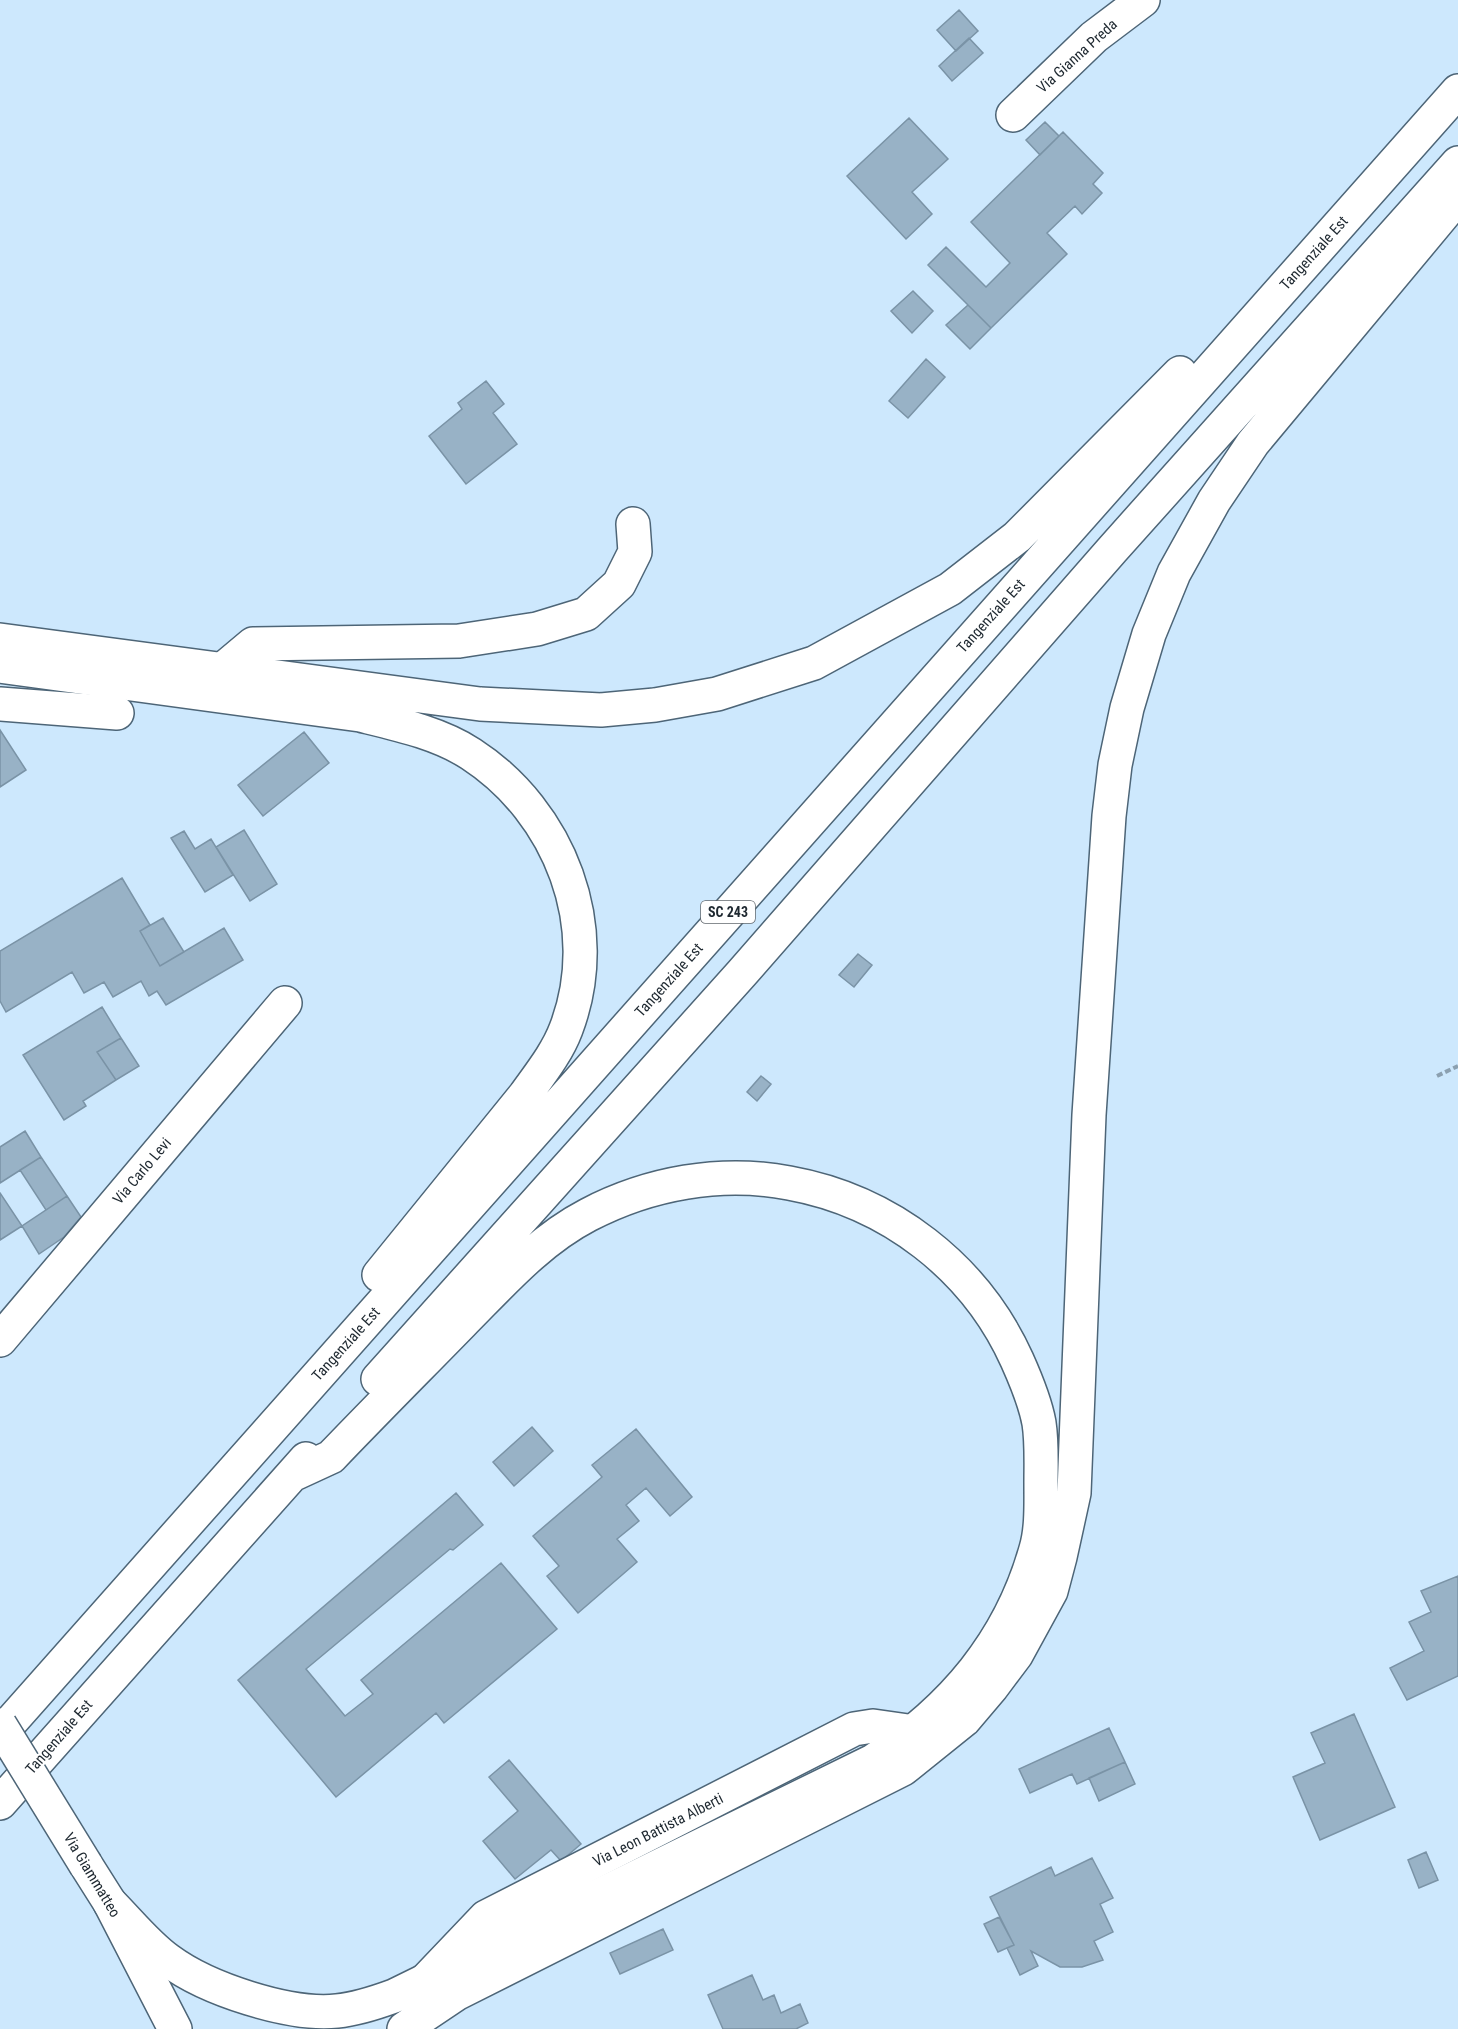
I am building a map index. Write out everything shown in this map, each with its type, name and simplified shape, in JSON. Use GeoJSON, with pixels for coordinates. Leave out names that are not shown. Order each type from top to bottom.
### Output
{"type":"FeatureCollection","features":[{"type":"Feature","properties":{"kind":"main road","name":"Via Gianna Preda"},"geometry":{"type":"LineString","coordinates":[[1013,115],[1094,37],[1143,0]]}},
{"type":"Feature","properties":{"kind":"main road","name":"Tangenziale Est"},"geometry":{"type":"LineString","coordinates":[[0,1734],[1458,92]]}},
{"type":"Feature","properties":{"kind":"main road","name":"Tangenziale Est"},"geometry":{"type":"LineString","coordinates":[[0,1803],[742,973],[1120,541],[1458,163]]}},
{"type":"Feature","properties":{"kind":"main road"},"geometry":{"type":"LineString","coordinates":[[110,1903],[168,1960],[202,1981],[268,2003],[302,2010],[335,2012],[364,2007],[419,2007],[456,1994],[903,1770],[964,1720],[1016,1655],[1051,1591],[1074,1493],[1089,1115],[1107,840],[1115,765],[1127,708],[1149,634],[1174,573],[1214,501],[1253,443],[1458,197]]}},
{"type":"Feature","properties":{"kind":"main road"},"geometry":{"type":"LineString","coordinates":[[0,640],[480,704],[601,710],[656,705],[717,694],[814,663],[950,589],[1017,537],[1200,353],[1237,340]]}},
{"type":"Feature","properties":{"kind":"main road"},"geometry":{"type":"LineString","coordinates":[[222,670],[253,644],[459,641],[537,629],[586,614],[619,584],[635,552],[633,524]]}},
{"type":"Feature","properties":{"kind":"main road"},"geometry":{"type":"LineString","coordinates":[[0,666],[360,715],[398,725],[438,738],[470,753],[508,781],[556,846],[573,889],[580,963],[566,1030],[547,1064],[525,1095],[373,1282],[357,1332]]}},
{"type":"Feature","properties":{"kind":"main road"},"geometry":{"type":"LineString","coordinates":[[0,704],[117,713]]}},
{"type":"Feature","properties":{"kind":"main road","name":"Via Carlo Levi"},"geometry":{"type":"LineString","coordinates":[[0,1340],[285,1003]]}},
{"type":"Feature","properties":{"kind":"main road"},"geometry":{"type":"LineString","coordinates":[[292,1475],[331,1456],[517,1268],[554,1235],[588,1215],[623,1199],[660,1187],[699,1180],[742,1177],[821,1189],[893,1221],[932,1247],[967,1281],[993,1313],[1028,1385],[1039,1422],[1041,1490],[1037,1546],[1024,1585],[1008,1622],[988,1653],[937,1714],[873,1761],[419,2007],[389,2029]]}},
{"type":"Feature","properties":{"kind":"main road","name":"Via Giammatteo"},"geometry":{"type":"LineString","coordinates":[[0,1725],[110,1903],[176,2029]]}},
{"type":"Feature","properties":{"kind":"path"},"geometry":{"type":"LineString","coordinates":[[1437,1076],[1458,1066]]}},
{"type":"Feature","properties":{"kind":"building"},"geometry":{"type":"Polygon","coordinates":[[[959,10],[978,31],[956,51],[937,30],[959,10]]]}},
{"type":"Feature","properties":{"kind":"building"},"geometry":{"type":"Polygon","coordinates":[[[969,38],[983,53],[952,81],[939,66],[969,38]]]}},
{"type":"Feature","properties":{"kind":"building"},"geometry":{"type":"Polygon","coordinates":[[[909,118],[948,159],[912,192],[932,214],[906,239],[847,176],[909,118]]]}},
{"type":"Feature","properties":{"kind":"building"},"geometry":{"type":"Polygon","coordinates":[[[1045,122],[1059,136],[1040,155],[1026,140],[1045,122]]]}},
{"type":"Feature","properties":{"kind":"building"},"geometry":{"type":"Polygon","coordinates":[[[1063,132],[1103,173],[1093,184],[1102,193],[1082,214],[1075,206],[1047,233],[1067,254],[991,328],[928,265],[946,247],[986,287],[1010,263],[971,222],[1063,132]]]}},
{"type":"Feature","properties":{"kind":"building"},"geometry":{"type":"Polygon","coordinates":[[[913,291],[933,311],[912,333],[891,311],[913,291]]]}},
{"type":"Feature","properties":{"kind":"building"},"geometry":{"type":"Polygon","coordinates":[[[968,305],[991,328],[970,349],[946,325],[968,305]]]}},
{"type":"Feature","properties":{"kind":"building"},"geometry":{"type":"Polygon","coordinates":[[[926,359],[945,377],[908,418],[889,401],[926,359]]]}},
{"type":"Feature","properties":{"kind":"building"},"geometry":{"type":"Polygon","coordinates":[[[486,381],[504,404],[493,413],[517,444],[466,484],[429,436],[462,409],[458,403],[486,381]]]}},
{"type":"Feature","properties":{"kind":"building"},"geometry":{"type":"Polygon","coordinates":[[[0,730],[26,770],[0,787],[0,730]]]}},
{"type":"Feature","properties":{"kind":"building"},"geometry":{"type":"Polygon","coordinates":[[[304,732],[329,763],[263,816],[238,785],[304,732]]]}},
{"type":"Feature","properties":{"kind":"building"},"geometry":{"type":"Polygon","coordinates":[[[244,830],[277,884],[250,901],[216,847],[244,830]]]}},
{"type":"Feature","properties":{"kind":"building"},"geometry":{"type":"Polygon","coordinates":[[[184,831],[195,849],[211,839],[233,875],[205,892],[171,838],[184,831]]]}},
{"type":"Feature","properties":{"kind":"building"},"geometry":{"type":"Polygon","coordinates":[[[122,878],[150,925],[140,931],[160,966],[224,928],[243,960],[166,1005],[157,991],[149,996],[141,981],[113,997],[104,982],[84,993],[72,972],[6,1012],[0,1001],[0,951],[122,878]]]}},
{"type":"Feature","properties":{"kind":"building"},"geometry":{"type":"Polygon","coordinates":[[[163,918],[184,952],[160,966],[140,931],[163,918]]]}},
{"type":"Feature","properties":{"kind":"building"},"geometry":{"type":"Polygon","coordinates":[[[858,954],[872,965],[854,987],[839,975],[858,954]]]}},
{"type":"Feature","properties":{"kind":"building"},"geometry":{"type":"Polygon","coordinates":[[[102,1007],[121,1038],[97,1052],[116,1080],[83,1101],[86,1106],[64,1120],[23,1055],[102,1007]]]}},
{"type":"Feature","properties":{"kind":"building"},"geometry":{"type":"Polygon","coordinates":[[[121,1038],[139,1066],[116,1080],[97,1052],[121,1038]]]}},
{"type":"Feature","properties":{"kind":"building"},"geometry":{"type":"Polygon","coordinates":[[[761,1076],[771,1084],[757,1101],[747,1092],[761,1076]]]}},
{"type":"Feature","properties":{"kind":"building"},"geometry":{"type":"Polygon","coordinates":[[[25,1131],[41,1157],[0,1183],[0,1147],[25,1131]]]}},
{"type":"Feature","properties":{"kind":"building"},"geometry":{"type":"Polygon","coordinates":[[[41,1157],[67,1196],[46,1210],[20,1170],[41,1157]]]}},
{"type":"Feature","properties":{"kind":"building"},"geometry":{"type":"Polygon","coordinates":[[[0,1193],[22,1226],[0,1240],[0,1193]]]}},
{"type":"Feature","properties":{"kind":"building"},"geometry":{"type":"Polygon","coordinates":[[[67,1196],[81,1217],[64,1237],[39,1254],[22,1226],[67,1196]]]}},
{"type":"Feature","properties":{"kind":"building"},"geometry":{"type":"Polygon","coordinates":[[[532,1427],[553,1451],[514,1486],[493,1462],[532,1427]]]}},
{"type":"Feature","properties":{"kind":"building"},"geometry":{"type":"Polygon","coordinates":[[[636,1429],[692,1497],[670,1516],[646,1488],[626,1505],[639,1521],[617,1539],[637,1562],[578,1613],[547,1576],[559,1566],[533,1536],[602,1477],[592,1465],[636,1429]]]}},
{"type":"Feature","properties":{"kind":"building"},"geometry":{"type":"Polygon","coordinates":[[[456,1493],[483,1525],[453,1550],[450,1549],[306,1669],[345,1716],[373,1694],[361,1680],[501,1563],[557,1629],[444,1723],[436,1713],[336,1797],[238,1680],[456,1493]]]}},
{"type":"Feature","properties":{"kind":"building"},"geometry":{"type":"Polygon","coordinates":[[[1458,1576],[1458,1676],[1407,1700],[1390,1668],[1424,1651],[1409,1622],[1431,1612],[1421,1591],[1458,1576]]]}},
{"type":"Feature","properties":{"kind":"building"},"geometry":{"type":"Polygon","coordinates":[[[1354,1714],[1395,1807],[1320,1840],[1293,1777],[1325,1763],[1311,1733],[1354,1714]]]}},
{"type":"Feature","properties":{"kind":"building"},"geometry":{"type":"Polygon","coordinates":[[[1109,1728],[1125,1762],[1077,1784],[1072,1774],[1030,1793],[1019,1769],[1109,1728]]]}},
{"type":"Feature","properties":{"kind":"building"},"geometry":{"type":"Polygon","coordinates":[[[509,1760],[581,1844],[561,1861],[551,1850],[515,1879],[483,1841],[518,1811],[489,1777],[509,1760]]]}},
{"type":"Feature","properties":{"kind":"building"},"geometry":{"type":"Polygon","coordinates":[[[1125,1762],[1135,1784],[1099,1801],[1089,1778],[1125,1762]]]}},
{"type":"Feature","properties":{"kind":"building"},"geometry":{"type":"Polygon","coordinates":[[[1426,1852],[1438,1880],[1419,1888],[1408,1860],[1426,1852]]]}},
{"type":"Feature","properties":{"kind":"building"},"geometry":{"type":"Polygon","coordinates":[[[1092,1858],[1113,1898],[1100,1904],[1113,1932],[1094,1941],[1103,1960],[1082,1967],[1060,1967],[1031,1951],[1038,1966],[1020,1975],[1007,1948],[1014,1945],[990,1897],[1051,1867],[1055,1876],[1092,1858]]]}},
{"type":"Feature","properties":{"kind":"building"},"geometry":{"type":"Polygon","coordinates":[[[999,1917],[1014,1945],[998,1952],[984,1924],[999,1917]]]}},
{"type":"Feature","properties":{"kind":"building"},"geometry":{"type":"Polygon","coordinates":[[[663,1929],[673,1950],[620,1974],[610,1953],[663,1929]]]}},
{"type":"Feature","properties":{"kind":"building"},"geometry":{"type":"Polygon","coordinates":[[[752,1975],[763,2000],[774,1995],[781,2013],[800,2004],[808,2023],[796,2029],[723,2029],[708,1995],[752,1975]]]}}]}
